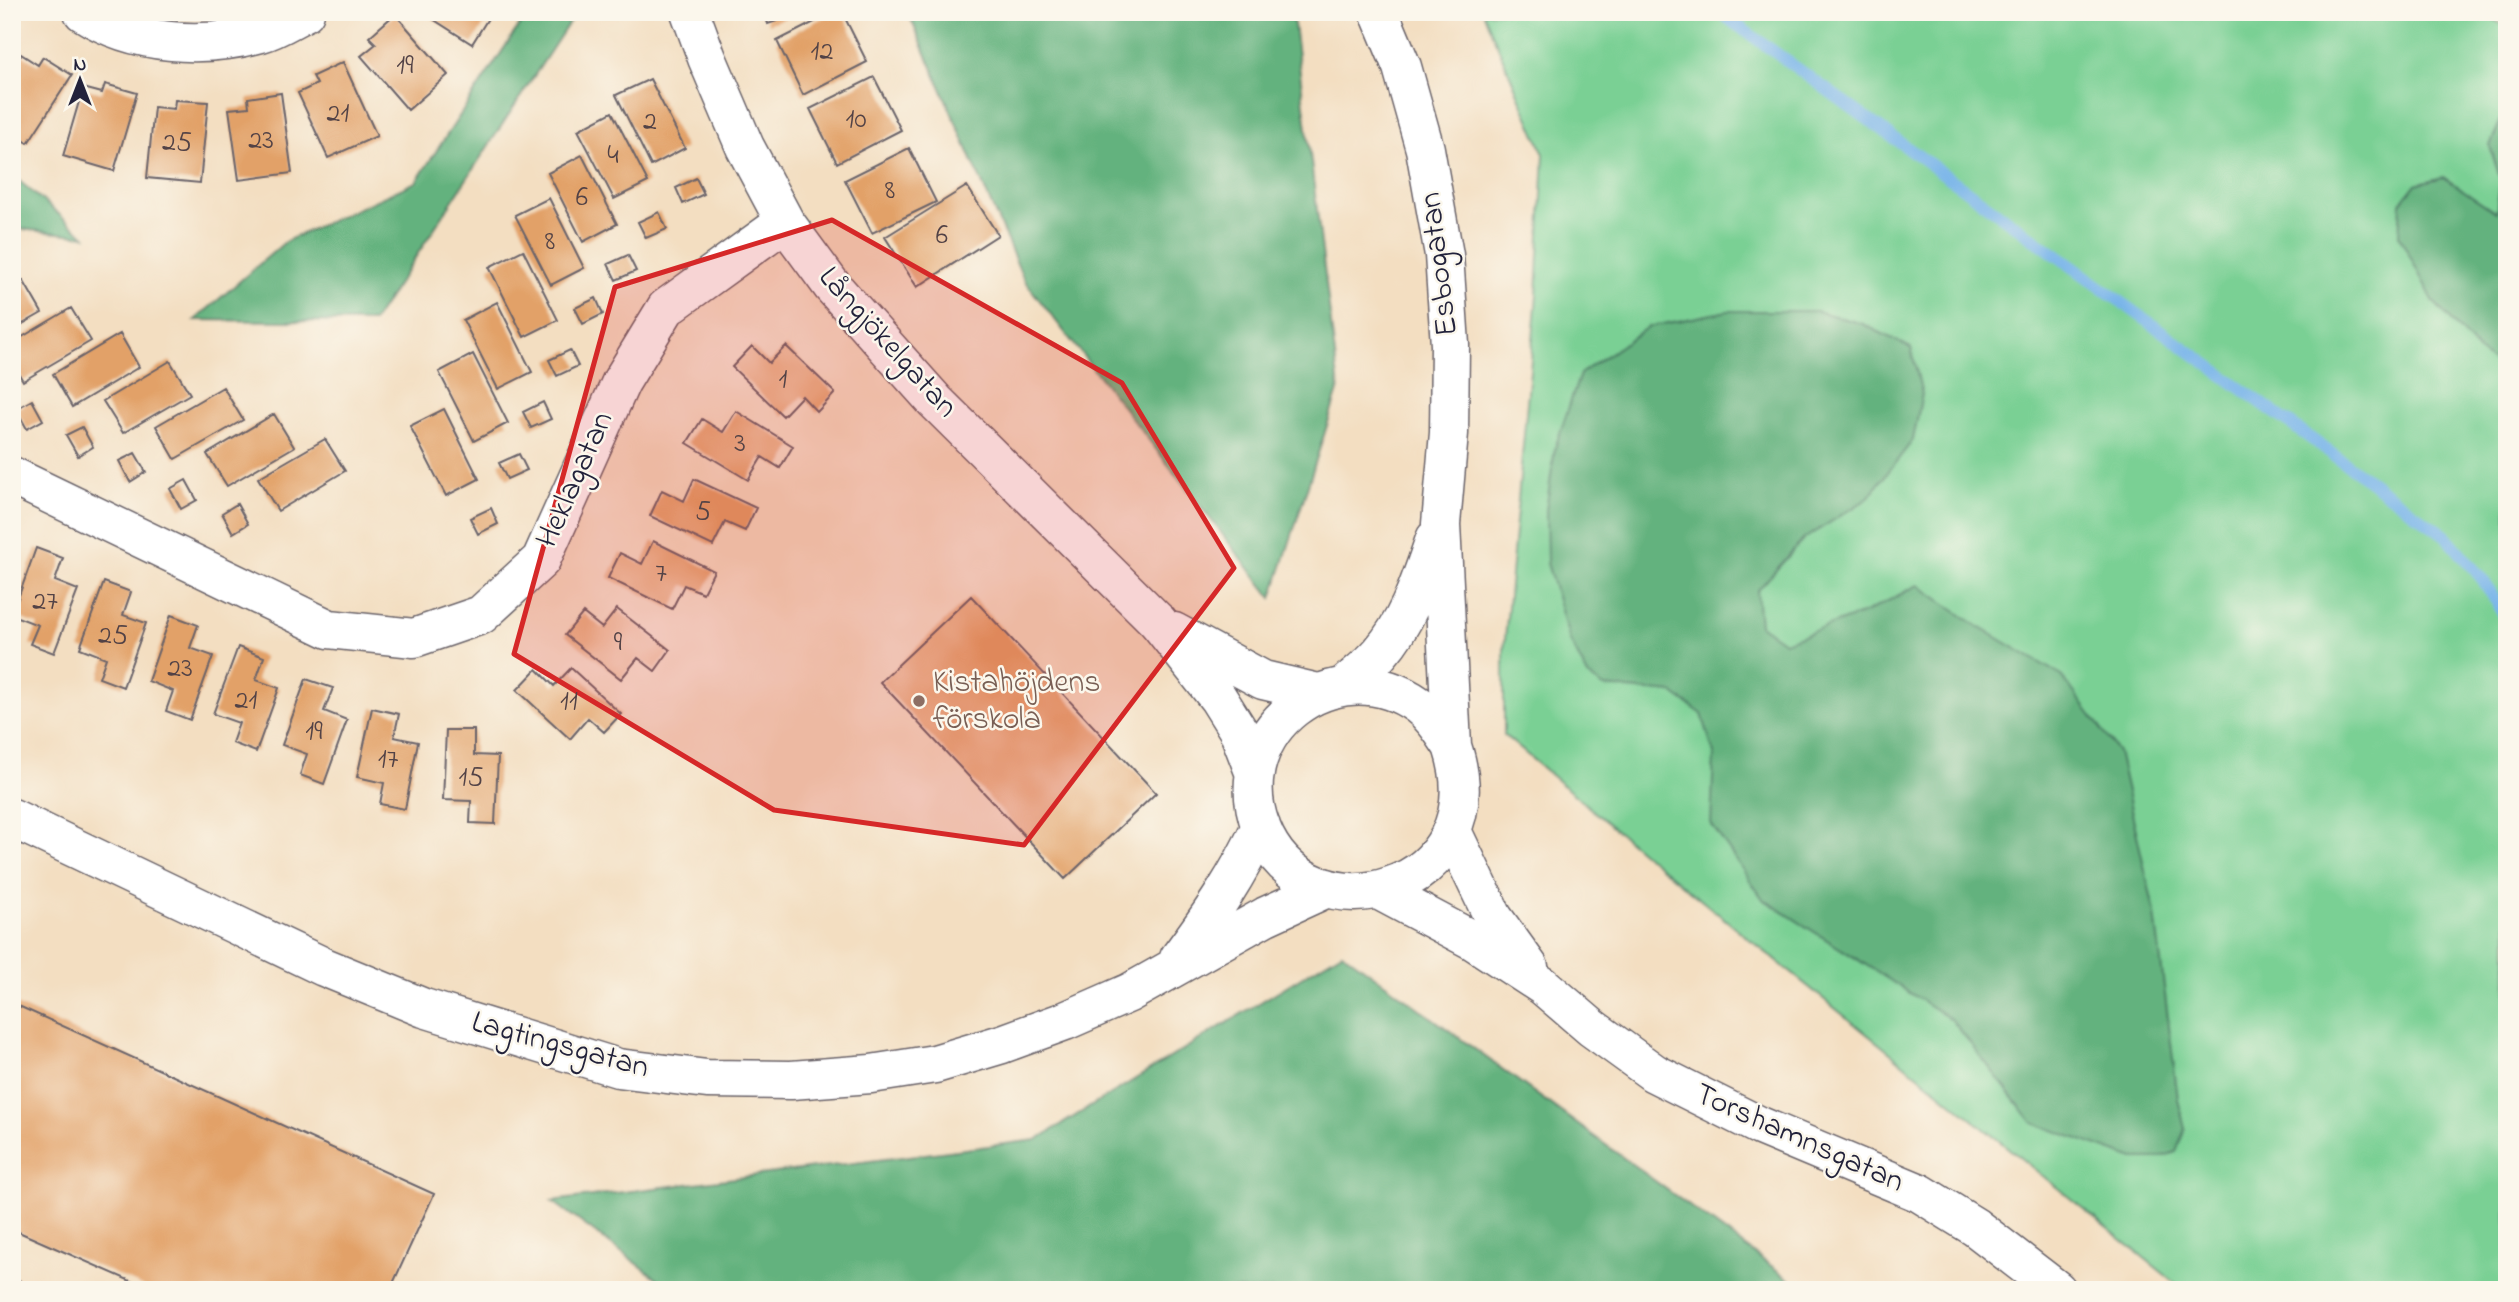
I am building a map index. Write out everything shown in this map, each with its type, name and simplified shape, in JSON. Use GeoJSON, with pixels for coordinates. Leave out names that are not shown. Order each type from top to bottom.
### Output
{"type":"FeatureCollection","features":[{"type":"Feature","properties":{"kind":"street"},"geometry":{"type":"LineString","coordinates":[[82,12],[101,24],[140,37],[175,41],[223,41],[264,32],[305,12]]}},
{"type":"Feature","properties":{"kind":"street","name":"Långjökelgatan"},"geometry":{"type":"LineString","coordinates":[[690,12],[745,147],[785,222],[832,286],[935,401],[1157,622],[1218,698],[1238,730],[1255,774]]}},
{"type":"Feature","properties":{"kind":"street","name":"Esbogatan"},"geometry":{"type":"LineString","coordinates":[[1379,12],[1402,67],[1426,149],[1444,254],[1450,358],[1449,433],[1441,524],[1452,746]]}},
{"type":"Feature","properties":{"kind":"street","name":"Heklagatan"},"geometry":{"type":"LineString","coordinates":[[12,476],[329,629],[414,638],[481,615],[541,560],[621,382],[666,309],[785,222]]}},
{"type":"Feature","properties":{"kind":"street","name":"Esbogatan"},"geometry":{"type":"LineString","coordinates":[[1331,689],[1380,654],[1402,623],[1413,602],[1441,524]]}},
{"type":"Feature","properties":{"kind":"street","name":"Långjökelgatan"},"geometry":{"type":"LineString","coordinates":[[1157,622],[1263,680],[1331,689]]}},
{"type":"Feature","properties":{"kind":"street"},"geometry":{"type":"LineString","coordinates":[[1370,685],[1395,692],[1419,705],[1438,723],[1452,746],[1459,766],[1461,788],[1459,810],[1452,831],[1443,848],[1430,863],[1415,876],[1397,885],[1352,892],[1326,888],[1287,865],[1272,847],[1261,826],[1254,800],[1255,774],[1262,748],[1276,725],[1295,706],[1331,689],[1370,685]]}},
{"type":"Feature","properties":{"kind":"street","name":"Lagtingsgatan"},"geometry":{"type":"LineString","coordinates":[[12,818],[324,967],[424,1008],[618,1068],[707,1079],[791,1080],[871,1074],[935,1064],[1002,1044],[1065,1021],[1129,992],[1266,916],[1326,888]]}},
{"type":"Feature","properties":{"kind":"street","name":"Lagtingsgatan"},"geometry":{"type":"LineString","coordinates":[[1172,967],[1222,901],[1261,826]]}},
{"type":"Feature","properties":{"kind":"street","name":"Torshamnsgatan"},"geometry":{"type":"LineString","coordinates":[[1452,831],[1493,917],[1543,986]]}},
{"type":"Feature","properties":{"kind":"street","name":"Torshamnsgatan"},"geometry":{"type":"LineString","coordinates":[[1378,890],[1474,941],[1543,986],[1592,1028],[1654,1073],[1760,1126],[1920,1193],[1975,1227],[2057,1290]]}},
{"type":"Feature","properties":{"kind":"highlighted area"},"geometry":{"type":"Polygon","coordinates":[[[832,220],[1122,383],[1234,568],[1024,845],[774,810],[514,654],[615,287],[832,220]]]}},
{"type":"Feature","properties":{"kind":"green space"},"geometry":{"type":"Polygon","coordinates":[[[528,12],[576,12],[373,322],[195,320],[286,241],[416,182],[528,12]]]}},
{"type":"Feature","properties":{"kind":"green space"},"geometry":{"type":"Polygon","coordinates":[[[908,12],[1288,12],[1294,24],[1339,388],[1272,598],[1024,280],[908,12]]]}},
{"type":"Feature","properties":{"kind":"green space"},"geometry":{"type":"Polygon","coordinates":[[[1483,12],[2482,12],[2507,28],[2507,106],[2490,146],[2501,181],[2496,212],[2443,177],[2416,184],[2402,203],[2478,351],[2507,371],[2507,1290],[2184,1290],[1644,854],[1504,735],[1504,650],[1537,295],[1544,154],[1483,12]]]}},
{"type":"Feature","properties":{"kind":"green space"},"geometry":{"type":"Polygon","coordinates":[[[2507,106],[2507,371],[2478,351],[2434,302],[2399,236],[2401,203],[2416,184],[2443,177],[2496,212],[2501,181],[2490,146],[2507,106]]]}},
{"type":"Feature","properties":{"kind":"green space"},"geometry":{"type":"Polygon","coordinates":[[[12,175],[85,236],[12,228],[12,175]]]}},
{"type":"Feature","properties":{"kind":"green space"},"geometry":{"type":"Polygon","coordinates":[[[1727,311],[1817,311],[1863,324],[1911,348],[1922,394],[1913,440],[1867,499],[1804,539],[1757,591],[1760,625],[1784,642],[1867,612],[1918,585],[1976,625],[2062,676],[2118,752],[2155,914],[2178,1099],[2185,1129],[2176,1152],[2155,1159],[2134,1159],[2033,1123],[1952,1020],[1763,899],[1711,824],[1714,754],[1702,714],[1673,693],[1604,687],[1588,676],[1570,641],[1547,563],[1546,510],[1555,448],[1580,374],[1648,327],[1727,311]]]}},
{"type":"Feature","properties":{"kind":"green space"},"geometry":{"type":"Polygon","coordinates":[[[1342,952],[1804,1290],[673,1290],[552,1201],[1036,1140],[1342,952]]]}},
{"type":"Feature","properties":{"kind":"building"},"geometry":{"type":"Polygon","coordinates":[[[422,12],[492,12],[472,44],[422,12]]]}},
{"type":"Feature","properties":{"kind":"building"},"geometry":{"type":"Polygon","coordinates":[[[764,12],[800,12],[800,13],[768,24],[764,12]]]}},
{"type":"Feature","properties":{"kind":"building"},"geometry":{"type":"Polygon","coordinates":[[[834,12],[842,12],[867,62],[803,95],[777,41],[834,12]]]}},
{"type":"Feature","properties":{"kind":"building"},"geometry":{"type":"Polygon","coordinates":[[[395,14],[448,75],[408,110],[361,56],[376,44],[369,37],[395,14]]]}},
{"type":"Feature","properties":{"kind":"building"},"geometry":{"type":"Polygon","coordinates":[[[21,54],[38,65],[43,57],[72,75],[28,143],[12,133],[12,68],[21,54]]]}},
{"type":"Feature","properties":{"kind":"building"},"geometry":{"type":"Polygon","coordinates":[[[343,62],[377,136],[328,158],[298,93],[317,84],[313,76],[343,62]]]}},
{"type":"Feature","properties":{"kind":"building"},"geometry":{"type":"Polygon","coordinates":[[[874,77],[901,130],[837,163],[810,109],[874,77]]]}},
{"type":"Feature","properties":{"kind":"building"},"geometry":{"type":"Polygon","coordinates":[[[650,79],[685,148],[651,166],[616,95],[650,79]]]}},
{"type":"Feature","properties":{"kind":"building"},"geometry":{"type":"Polygon","coordinates":[[[105,84],[137,93],[114,171],[63,156],[83,88],[102,93],[105,84]]]}},
{"type":"Feature","properties":{"kind":"building"},"geometry":{"type":"Polygon","coordinates":[[[281,93],[292,173],[239,180],[229,109],[249,107],[248,98],[281,93]]]}},
{"type":"Feature","properties":{"kind":"building"},"geometry":{"type":"Polygon","coordinates":[[[175,100],[208,102],[200,183],[147,178],[154,107],[174,109],[175,100]]]}},
{"type":"Feature","properties":{"kind":"building"},"geometry":{"type":"Polygon","coordinates":[[[612,112],[648,182],[614,199],[578,130],[612,112]]]}},
{"type":"Feature","properties":{"kind":"building"},"geometry":{"type":"Polygon","coordinates":[[[909,148],[936,202],[872,233],[845,180],[909,148]]]}},
{"type":"Feature","properties":{"kind":"building"},"geometry":{"type":"Polygon","coordinates":[[[582,155],[617,224],[583,242],[548,173],[582,155]]]}},
{"type":"Feature","properties":{"kind":"building"},"geometry":{"type":"Polygon","coordinates":[[[696,178],[704,194],[683,204],[676,188],[696,178]]]}},
{"type":"Feature","properties":{"kind":"building"},"geometry":{"type":"Polygon","coordinates":[[[967,186],[998,235],[917,287],[885,237],[967,186]]]}},
{"type":"Feature","properties":{"kind":"building"},"geometry":{"type":"Polygon","coordinates":[[[549,198],[584,268],[551,285],[515,215],[549,198]]]}},
{"type":"Feature","properties":{"kind":"building"},"geometry":{"type":"Polygon","coordinates":[[[659,212],[667,229],[646,238],[638,222],[659,212]]]}},
{"type":"Feature","properties":{"kind":"building"},"geometry":{"type":"Polygon","coordinates":[[[523,250],[558,320],[524,337],[489,267],[523,250]]]}},
{"type":"Feature","properties":{"kind":"building"},"geometry":{"type":"Polygon","coordinates":[[[628,255],[636,271],[616,280],[608,264],[628,255]]]}},
{"type":"Feature","properties":{"kind":"building"},"geometry":{"type":"Polygon","coordinates":[[[23,280],[42,313],[12,330],[12,286],[23,280]]]}},
{"type":"Feature","properties":{"kind":"building"},"geometry":{"type":"Polygon","coordinates":[[[596,298],[603,314],[583,324],[575,308],[596,298]]]}},
{"type":"Feature","properties":{"kind":"building"},"geometry":{"type":"Polygon","coordinates":[[[497,302],[532,372],[498,389],[463,320],[497,302]]]}},
{"type":"Feature","properties":{"kind":"building"},"geometry":{"type":"Polygon","coordinates":[[[71,308],[91,341],[23,381],[12,362],[12,343],[71,308]]]}},
{"type":"Feature","properties":{"kind":"building"},"geometry":{"type":"Polygon","coordinates":[[[120,334],[139,367],[72,407],[53,374],[120,334]]]}},
{"type":"Feature","properties":{"kind":"building"},"geometry":{"type":"Polygon","coordinates":[[[752,346],[769,363],[786,346],[835,393],[817,412],[802,396],[783,416],[732,367],[752,346]]]}},
{"type":"Feature","properties":{"kind":"building"},"geometry":{"type":"Polygon","coordinates":[[[570,350],[578,366],[557,376],[549,360],[570,350]]]}},
{"type":"Feature","properties":{"kind":"building"},"geometry":{"type":"Polygon","coordinates":[[[473,354],[508,423],[474,441],[439,372],[473,354]]]}},
{"type":"Feature","properties":{"kind":"building"},"geometry":{"type":"Polygon","coordinates":[[[170,361],[190,394],[123,433],[103,401],[170,361]]]}},
{"type":"Feature","properties":{"kind":"building"},"geometry":{"type":"Polygon","coordinates":[[[223,387],[243,420],[175,459],[156,426],[223,387]]]}},
{"type":"Feature","properties":{"kind":"building"},"geometry":{"type":"Polygon","coordinates":[[[32,400],[43,420],[27,429],[16,409],[32,400]]]}},
{"type":"Feature","properties":{"kind":"building"},"geometry":{"type":"Polygon","coordinates":[[[543,402],[551,419],[531,428],[523,412],[543,402]]]}},
{"type":"Feature","properties":{"kind":"building"},"geometry":{"type":"Polygon","coordinates":[[[444,409],[479,479],[446,496],[410,426],[444,409]]]}},
{"type":"Feature","properties":{"kind":"building"},"geometry":{"type":"Polygon","coordinates":[[[736,411],[793,446],[780,468],[762,457],[748,480],[687,443],[702,419],[723,432],[736,411]]]}},
{"type":"Feature","properties":{"kind":"building"},"geometry":{"type":"Polygon","coordinates":[[[274,414],[294,447],[227,486],[207,454],[274,414]]]}},
{"type":"Feature","properties":{"kind":"building"},"geometry":{"type":"Polygon","coordinates":[[[82,427],[93,447],[78,456],[66,435],[82,427]]]}},
{"type":"Feature","properties":{"kind":"building"},"geometry":{"type":"Polygon","coordinates":[[[325,439],[345,471],[278,511],[258,478],[325,439]]]}},
{"type":"Feature","properties":{"kind":"building"},"geometry":{"type":"Polygon","coordinates":[[[135,453],[146,472],[130,482],[119,461],[135,453]]]}},
{"type":"Feature","properties":{"kind":"building"},"geometry":{"type":"Polygon","coordinates":[[[519,454],[527,470],[507,479],[499,463],[519,454]]]}},
{"type":"Feature","properties":{"kind":"building"},"geometry":{"type":"Polygon","coordinates":[[[694,479],[756,508],[745,531],[725,522],[713,546],[650,516],[662,490],[684,501],[694,479]]]}},
{"type":"Feature","properties":{"kind":"building"},"geometry":{"type":"Polygon","coordinates":[[[186,480],[197,500],[181,509],[170,489],[186,480]]]}},
{"type":"Feature","properties":{"kind":"building"},"geometry":{"type":"Polygon","coordinates":[[[237,504],[248,524],[233,533],[222,513],[237,504]]]}},
{"type":"Feature","properties":{"kind":"building"},"geometry":{"type":"Polygon","coordinates":[[[491,508],[498,524],[478,534],[470,518],[491,508]]]}},
{"type":"Feature","properties":{"kind":"building"},"geometry":{"type":"Polygon","coordinates":[[[653,541],[714,571],[703,593],[684,585],[672,609],[608,578],[620,553],[642,564],[653,541]]]}},
{"type":"Feature","properties":{"kind":"building"},"geometry":{"type":"Polygon","coordinates":[[[36,548],[63,558],[55,581],[78,590],[54,653],[30,644],[38,625],[12,615],[36,548]]]}},
{"type":"Feature","properties":{"kind":"building"},"geometry":{"type":"Polygon","coordinates":[[[104,582],[131,592],[123,615],[146,623],[123,687],[99,678],[106,658],[80,648],[104,582]]]}},
{"type":"Feature","properties":{"kind":"building"},"geometry":{"type":"Polygon","coordinates":[[[971,596],[1156,793],[1065,879],[880,682],[971,596]]]}},
{"type":"Feature","properties":{"kind":"building"},"geometry":{"type":"Polygon","coordinates":[[[617,609],[670,650],[655,671],[638,658],[621,679],[565,635],[583,613],[602,628],[617,609]]]}},
{"type":"Feature","properties":{"kind":"building"},"geometry":{"type":"Polygon","coordinates":[[[171,615],[198,625],[190,648],[213,656],[190,720],[166,711],[173,691],[148,681],[171,615]]]}},
{"type":"Feature","properties":{"kind":"building"},"geometry":{"type":"Polygon","coordinates":[[[238,647],[264,657],[256,680],[279,688],[256,752],[232,743],[239,723],[213,714],[238,647]]]}},
{"type":"Feature","properties":{"kind":"building"},"geometry":{"type":"Polygon","coordinates":[[[571,668],[621,714],[604,732],[588,718],[570,739],[517,690],[537,669],[554,686],[571,668]]]}},
{"type":"Feature","properties":{"kind":"building"},"geometry":{"type":"Polygon","coordinates":[[[306,679],[333,688],[324,711],[347,720],[324,784],[300,775],[307,754],[282,745],[306,679]]]}},
{"type":"Feature","properties":{"kind":"building"},"geometry":{"type":"Polygon","coordinates":[[[372,708],[399,714],[394,737],[418,742],[405,809],[380,804],[384,783],[357,777],[372,708]]]}},
{"type":"Feature","properties":{"kind":"building"},"geometry":{"type":"Polygon","coordinates":[[[446,730],[474,730],[474,755],[498,756],[495,824],[470,823],[471,801],[443,800],[446,730]]]}},
{"type":"Feature","properties":{"kind":"building"},"geometry":{"type":"Polygon","coordinates":[[[12,1003],[434,1194],[390,1290],[151,1290],[12,1229],[12,1003]]]}},
{"type":"Feature","properties":{"kind":"waterway"},"geometry":{"type":"LineString","coordinates":[[1719,12],[2446,536],[2483,580],[2507,619]]}},
{"type":"Feature","properties":{"kind":"place","name":"Kistahöjdens förskola"},"geometry":{"type":"Point","coordinates":[919,701]}}]}
